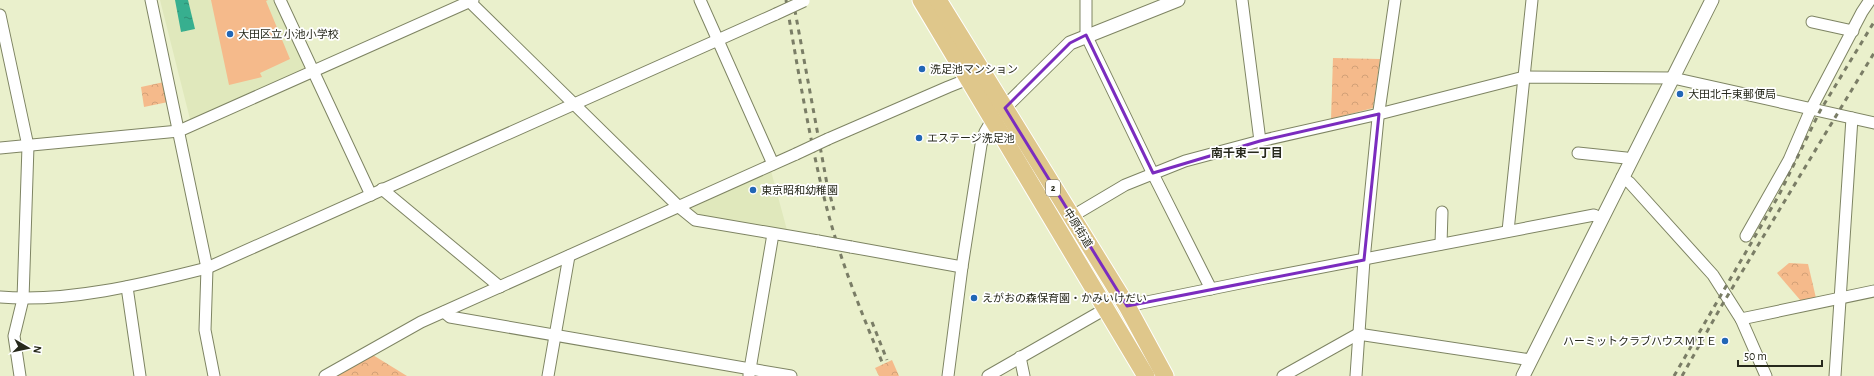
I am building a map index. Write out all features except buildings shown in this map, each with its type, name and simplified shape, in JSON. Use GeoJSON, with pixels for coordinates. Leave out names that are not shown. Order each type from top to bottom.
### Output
{"type":"FeatureCollection","features":[{"type":"Feature","properties":{"kind":"main road","name":"中原街道"},"geometry":{"type":"LineString","coordinates":[[921,0],[968,79],[998,114],[1071,217],[1127,306],[1165,376]]}},
{"type":"Feature","properties":{"kind":"main road","name":"中原街道"},"geometry":{"type":"LineString","coordinates":[[938,0],[992,89],[998,114],[1106,308],[1146,376]]}},
{"type":"Feature","properties":{"kind":"street"},"geometry":{"type":"LineString","coordinates":[[151,0],[207,268],[205,330],[214,376]]}},
{"type":"Feature","properties":{"kind":"street"},"geometry":{"type":"LineString","coordinates":[[280,0],[371,195]]}},
{"type":"Feature","properties":{"kind":"street"},"geometry":{"type":"LineString","coordinates":[[700,0],[773,164]]}},
{"type":"Feature","properties":{"kind":"street"},"geometry":{"type":"LineString","coordinates":[[1086,0],[1086,35],[1153,174],[1211,289]]}},
{"type":"Feature","properties":{"kind":"street"},"geometry":{"type":"LineString","coordinates":[[1242,0],[1260,141]]}},
{"type":"Feature","properties":{"kind":"street"},"geometry":{"type":"LineString","coordinates":[[1356,376],[1364,260],[1379,114],[1395,0]]}},
{"type":"Feature","properties":{"kind":"street"},"geometry":{"type":"LineString","coordinates":[[1508,231],[1532,0]]}},
{"type":"Feature","properties":{"kind":"street"},"geometry":{"type":"LineString","coordinates":[[1523,376],[1712,0]]}},
{"type":"Feature","properties":{"kind":"street"},"geometry":{"type":"LineString","coordinates":[[1746,236],[1789,160],[1811,109],[1862,12],[1870,0]]}},
{"type":"Feature","properties":{"kind":"street"},"geometry":{"type":"LineString","coordinates":[[0,148],[179,131],[470,1],[679,207],[695,220],[962,267]]}},
{"type":"Feature","properties":{"kind":"street"},"geometry":{"type":"LineString","coordinates":[[0,297],[23,299],[127,287],[207,268],[806,1]]}},
{"type":"Feature","properties":{"kind":"street"},"geometry":{"type":"LineString","coordinates":[[948,376],[962,267],[982,139],[998,114],[1070,43],[1086,35],[1174,1]]}},
{"type":"Feature","properties":{"kind":"street"},"geometry":{"type":"LineString","coordinates":[[0,15],[28,146],[23,299],[14,336],[20,376]]}},
{"type":"Feature","properties":{"kind":"street"},"geometry":{"type":"LineString","coordinates":[[1812,22],[1853,31]]}},
{"type":"Feature","properties":{"kind":"street"},"geometry":{"type":"LineString","coordinates":[[1071,217],[1125,185],[1185,161],[1260,141],[1379,114],[1524,77],[1673,78],[1874,123]]}},
{"type":"Feature","properties":{"kind":"street"},"geometry":{"type":"LineString","coordinates":[[325,376],[421,322],[828,139],[968,79],[985,83],[992,89]]}},
{"type":"Feature","properties":{"kind":"street"},"geometry":{"type":"LineString","coordinates":[[1835,376],[1852,118]]}},
{"type":"Feature","properties":{"kind":"street"},"geometry":{"type":"LineString","coordinates":[[1578,153],[1626,158],[1631,161]]}},
{"type":"Feature","properties":{"kind":"street"},"geometry":{"type":"LineString","coordinates":[[1622,177],[1630,183],[1709,271],[1742,319],[1766,376]]}},
{"type":"Feature","properties":{"kind":"street"},"geometry":{"type":"LineString","coordinates":[[382,189],[500,287]]}},
{"type":"Feature","properties":{"kind":"street"},"geometry":{"type":"LineString","coordinates":[[1441,244],[1442,212]]}},
{"type":"Feature","properties":{"kind":"street"},"geometry":{"type":"LineString","coordinates":[[1127,306],[1594,215],[1602,219]]}},
{"type":"Feature","properties":{"kind":"street"},"geometry":{"type":"LineString","coordinates":[[750,373],[773,234]]}},
{"type":"Feature","properties":{"kind":"street"},"geometry":{"type":"LineString","coordinates":[[548,376],[569,256]]}},
{"type":"Feature","properties":{"kind":"street"},"geometry":{"type":"LineString","coordinates":[[127,287],[140,376]]}},
{"type":"Feature","properties":{"kind":"street"},"geometry":{"type":"LineString","coordinates":[[1742,319],[1874,291]]}},
{"type":"Feature","properties":{"kind":"street"},"geometry":{"type":"LineString","coordinates":[[988,376],[1106,308]]}},
{"type":"Feature","properties":{"kind":"street"},"geometry":{"type":"LineString","coordinates":[[444,312],[450,317],[555,335],[750,373],[790,376]]}},
{"type":"Feature","properties":{"kind":"street"},"geometry":{"type":"LineString","coordinates":[[1283,376],[1358,334],[1531,360]]}},
{"type":"Feature","properties":{"kind":"street"},"geometry":{"type":"LineString","coordinates":[[1020,357],[1024,376]]}},
{"type":"Feature","properties":{"kind":"highlighted area"},"geometry":{"type":"Polygon","coordinates":[[[1086,35],[1153,173],[1260,141],[1379,114],[1364,260],[1127,306],[1005,108],[1070,43],[1086,35]]]}},
{"type":"Feature","properties":{"kind":"shaded area","name":"大田区立 小池小学校"},"geometry":{"type":"Polygon","coordinates":[[[160,0],[276,0],[306,68],[191,123],[160,0]]]}},
{"type":"Feature","properties":{"kind":"shaded area","name":"東京昭和幼稚園"},"geometry":{"type":"Polygon","coordinates":[[[771,171],[787,230],[696,215],[689,209],[771,171]]]}},
{"type":"Feature","properties":{"kind":"green space"},"geometry":{"type":"Polygon","coordinates":[[[211,0],[268,0],[266,1],[290,59],[260,73],[262,77],[229,85],[211,0]]]}},
{"type":"Feature","properties":{"kind":"green space"},"geometry":{"type":"Polygon","coordinates":[[[1333,58],[1380,59],[1373,108],[1331,119],[1333,58]]]}},
{"type":"Feature","properties":{"kind":"green space"},"geometry":{"type":"Polygon","coordinates":[[[164,82],[168,102],[144,107],[141,87],[164,82]]]}},
{"type":"Feature","properties":{"kind":"green space"},"geometry":{"type":"Polygon","coordinates":[[[1789,263],[1808,264],[1816,298],[1801,301],[1777,273],[1789,263]]]}},
{"type":"Feature","properties":{"kind":"green space"},"geometry":{"type":"Polygon","coordinates":[[[368,352],[407,376],[324,376],[368,352]]]}},
{"type":"Feature","properties":{"kind":"green space"},"geometry":{"type":"Polygon","coordinates":[[[892,360],[899,376],[879,376],[875,368],[892,360]]]}},
{"type":"Feature","properties":{"kind":"water"},"geometry":{"type":"Polygon","coordinates":[[[175,0],[188,0],[195,29],[181,32],[175,0]]]}},
{"type":"Feature","properties":{"kind":"railway"},"geometry":{"type":"LineString","coordinates":[[786,0],[808,121],[829,215],[849,279],[882,362]]}},
{"type":"Feature","properties":{"kind":"railway"},"geometry":{"type":"LineString","coordinates":[[793,0],[827,184],[834,210]]}},
{"type":"Feature","properties":{"kind":"railway"},"geometry":{"type":"LineString","coordinates":[[1674,376],[1779,195],[1820,111],[1874,22]]}},
{"type":"Feature","properties":{"kind":"railway"},"geometry":{"type":"LineString","coordinates":[[1682,376],[1722,305],[1874,53]]}},
{"type":"Feature","properties":{"kind":"railway"},"geometry":{"type":"LineString","coordinates":[[872,322],[887,360]]}},
{"type":"Feature","properties":{"kind":"place","name":"大田区立 小池小学校"},"geometry":{"type":"Point","coordinates":[230,34]}},
{"type":"Feature","properties":{"kind":"place","name":"洗足池マンション"},"geometry":{"type":"Point","coordinates":[922,69]}},
{"type":"Feature","properties":{"kind":"place","name":"大田北千束郵便局"},"geometry":{"type":"Point","coordinates":[1680,94]}},
{"type":"Feature","properties":{"kind":"place","name":"エステージ洗足池"},"geometry":{"type":"Point","coordinates":[919,138]}},
{"type":"Feature","properties":{"kind":"place","name":"東京昭和幼稚園"},"geometry":{"type":"Point","coordinates":[753,190]}},
{"type":"Feature","properties":{"kind":"place","name":"えがおの森保育園・かみいけだい"},"geometry":{"type":"Point","coordinates":[974,298]}},
{"type":"Feature","properties":{"kind":"place","name":"ハーミットクラブハウスＭＩＥ"},"geometry":{"type":"Point","coordinates":[1725,341]}},
{"type":"Feature","properties":{"kind":"district","name":"南千束一丁目"},"geometry":{"type":"Point","coordinates":[1247,153]}}]}
